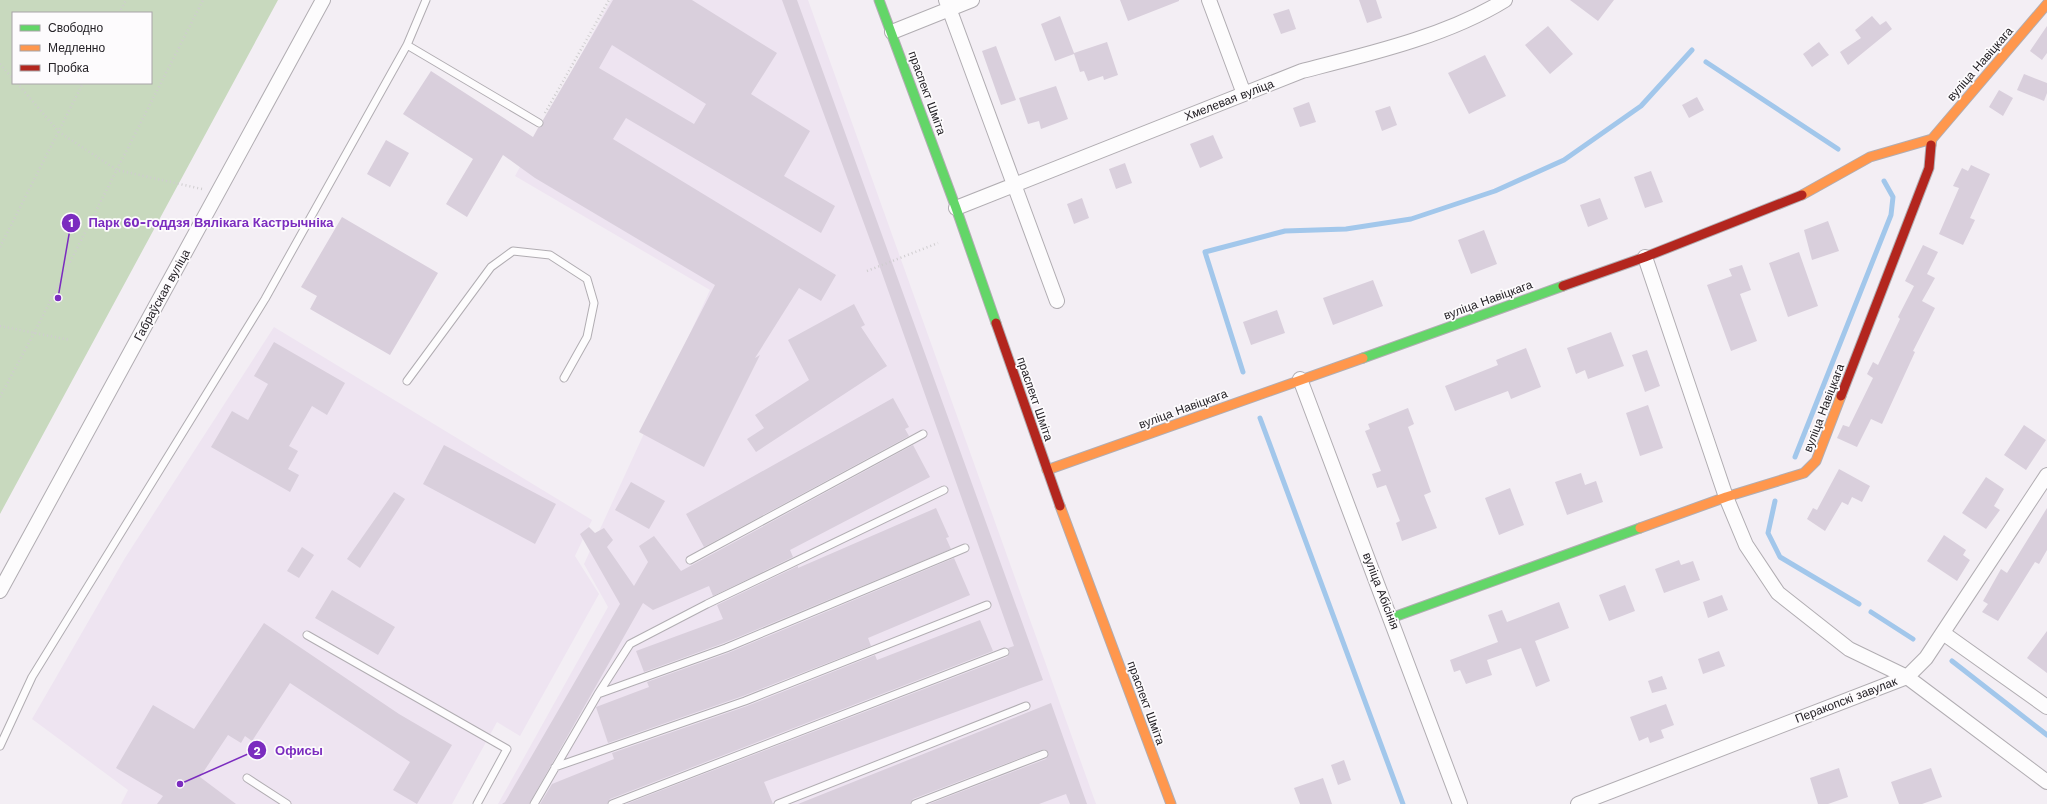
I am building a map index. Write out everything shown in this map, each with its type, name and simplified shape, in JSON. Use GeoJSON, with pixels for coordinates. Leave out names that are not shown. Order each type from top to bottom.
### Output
{"type":"FeatureCollection","features":[{"type":"Feature","properties":{"kind":"street","name":"Габраўская вуліца"},"geometry":{"type":"LineString","coordinates":[[0,591],[323,0]]}},
{"type":"Feature","properties":{"kind":"street","name":"праспект Шміта"},"geometry":{"type":"LineString","coordinates":[[880,0],[956,208],[1047,470],[1171,804]]}},
{"type":"Feature","properties":{"kind":"street"},"geometry":{"type":"LineString","coordinates":[[892,32],[947,4],[972,0]]}},
{"type":"Feature","properties":{"kind":"street"},"geometry":{"type":"LineString","coordinates":[[1209,0],[1244,94]]}},
{"type":"Feature","properties":{"kind":"street","name":"Хмелевая вуліца"},"geometry":{"type":"LineString","coordinates":[[956,208],[1302,71],[1358,57],[1468,20],[1505,0]]}},
{"type":"Feature","properties":{"kind":"street"},"geometry":{"type":"LineString","coordinates":[[947,4],[1015,184],[1057,301]]}},
{"type":"Feature","properties":{"kind":"street","name":"вуліца Навіцкага"},"geometry":{"type":"LineString","coordinates":[[1047,470],[1645,257],[1805,194],[1870,157],[1932,139],[2047,4]]}},
{"type":"Feature","properties":{"kind":"street","name":"вуліца Навіцкага"},"geometry":{"type":"LineString","coordinates":[[1391,618],[1726,497],[1804,473],[1816,461],[1929,168],[1932,139]]}},
{"type":"Feature","properties":{"kind":"street"},"geometry":{"type":"LineString","coordinates":[[1645,257],[1726,497],[1746,545],[1778,593],[1849,648],[1907,677],[2047,782]]}},
{"type":"Feature","properties":{"kind":"street","name":"вуліца Абісінія"},"geometry":{"type":"LineString","coordinates":[[1300,379],[1460,804]]}},
{"type":"Feature","properties":{"kind":"street","name":"Перакопскі завулак"},"geometry":{"type":"LineString","coordinates":[[1578,804],[1907,677],[1926,658],[2047,475]]}},
{"type":"Feature","properties":{"kind":"street"},"geometry":{"type":"LineString","coordinates":[[1943,633],[2047,707]]}},
{"type":"Feature","properties":{"kind":"lane"},"geometry":{"type":"LineString","coordinates":[[0,746],[32,677],[265,299],[407,45],[426,0]]}},
{"type":"Feature","properties":{"kind":"lane"},"geometry":{"type":"LineString","coordinates":[[407,45],[539,123]]}},
{"type":"Feature","properties":{"kind":"lane"},"geometry":{"type":"LineString","coordinates":[[407,381],[491,267],[513,251],[550,255],[587,278],[594,303],[587,337],[564,378]]}},
{"type":"Feature","properties":{"kind":"lane"},"geometry":{"type":"LineString","coordinates":[[690,560],[923,434]]}},
{"type":"Feature","properties":{"kind":"lane"},"geometry":{"type":"LineString","coordinates":[[534,804],[598,694],[630,644],[707,604],[944,490]]}},
{"type":"Feature","properties":{"kind":"lane"},"geometry":{"type":"LineString","coordinates":[[598,694],[726,648],[965,548]]}},
{"type":"Feature","properties":{"kind":"lane"},"geometry":{"type":"LineString","coordinates":[[555,767],[745,701],[987,605]]}},
{"type":"Feature","properties":{"kind":"lane"},"geometry":{"type":"LineString","coordinates":[[307,634],[507,749],[477,804]]}},
{"type":"Feature","properties":{"kind":"lane"},"geometry":{"type":"LineString","coordinates":[[612,804],[1006,652]]}},
{"type":"Feature","properties":{"kind":"lane"},"geometry":{"type":"LineString","coordinates":[[778,804],[1026,706]]}},
{"type":"Feature","properties":{"kind":"lane"},"geometry":{"type":"LineString","coordinates":[[915,804],[1044,754]]}},
{"type":"Feature","properties":{"kind":"lane"},"geometry":{"type":"LineString","coordinates":[[247,778],[287,804]]}},
{"type":"Feature","properties":{"kind":"path"},"geometry":{"type":"LineString","coordinates":[[120,12],[126,0]]}},
{"type":"Feature","properties":{"kind":"path"},"geometry":{"type":"LineString","coordinates":[[0,397],[203,0]]}},
{"type":"Feature","properties":{"kind":"path"},"geometry":{"type":"LineString","coordinates":[[539,123],[609,0]]}},
{"type":"Feature","properties":{"kind":"path"},"geometry":{"type":"LineString","coordinates":[[0,64],[12,78]]}},
{"type":"Feature","properties":{"kind":"path"},"geometry":{"type":"LineString","coordinates":[[18,84],[59,132],[117,170],[218,192]]}},
{"type":"Feature","properties":{"kind":"path"},"geometry":{"type":"LineString","coordinates":[[0,247],[83,84]]}},
{"type":"Feature","properties":{"kind":"path"},"geometry":{"type":"LineString","coordinates":[[866,271],[938,243]]}},
{"type":"Feature","properties":{"kind":"path"},"geometry":{"type":"LineString","coordinates":[[0,326],[70,340]]}},
{"type":"Feature","properties":{"kind":"shaded area"},"geometry":{"type":"Polygon","coordinates":[[[611,0],[808,0],[1096,804],[498,804],[608,607],[584,564],[710,290],[515,176],[611,0]]]}},
{"type":"Feature","properties":{"kind":"shaded area"},"geometry":{"type":"Polygon","coordinates":[[[274,327],[592,520],[575,556],[599,594],[520,736],[497,722],[452,804],[121,804],[128,790],[32,719],[125,558],[274,327]]]}},
{"type":"Feature","properties":{"kind":"green space"},"geometry":{"type":"Polygon","coordinates":[[[0,0],[278,0],[0,514],[0,0]]]}},
{"type":"Feature","properties":{"kind":"building"},"geometry":{"type":"Polygon","coordinates":[[[613,0],[692,0],[777,53],[751,94],[810,131],[784,176],[835,206],[821,233],[626,118],[613,139],[836,275],[821,301],[799,288],[755,358],[760,355],[704,467],[639,432],[715,285],[535,178],[503,155],[467,217],[446,204],[473,159],[403,114],[431,71],[533,137],[538,128],[543,125],[543,120],[613,0]],[[612,45],[599,68],[694,124],[706,104],[612,45]]]}},
{"type":"Feature","properties":{"kind":"building"},"geometry":{"type":"Polygon","coordinates":[[[782,0],[797,0],[1043,680],[764,782],[773,804],[626,804],[1007,657],[1010,652],[1008,648],[1014,646],[877,259],[782,0]]]}},
{"type":"Feature","properties":{"kind":"building"},"geometry":{"type":"Polygon","coordinates":[[[1120,0],[1179,0],[1179,1],[1128,21],[1120,0]]]}},
{"type":"Feature","properties":{"kind":"building"},"geometry":{"type":"Polygon","coordinates":[[[1359,0],[1376,0],[1382,18],[1367,23],[1359,0]]]}},
{"type":"Feature","properties":{"kind":"building"},"geometry":{"type":"Polygon","coordinates":[[[1570,0],[1614,0],[1598,21],[1570,0]]]}},
{"type":"Feature","properties":{"kind":"building"},"geometry":{"type":"Polygon","coordinates":[[[1289,9],[1296,29],[1281,34],[1273,14],[1289,9]]]}},
{"type":"Feature","properties":{"kind":"building"},"geometry":{"type":"Polygon","coordinates":[[[1060,16],[1074,53],[1107,42],[1118,75],[1104,80],[1103,76],[1088,81],[1084,71],[1080,72],[1074,54],[1055,61],[1041,24],[1060,16]]]}},
{"type":"Feature","properties":{"kind":"building"},"geometry":{"type":"Polygon","coordinates":[[[1872,16],[1880,25],[1886,21],[1892,29],[1848,65],[1840,52],[1861,38],[1855,30],[1872,16]]]}},
{"type":"Feature","properties":{"kind":"building"},"geometry":{"type":"Polygon","coordinates":[[[1548,26],[1573,54],[1550,74],[1525,45],[1548,26]]]}},
{"type":"Feature","properties":{"kind":"building"},"geometry":{"type":"Polygon","coordinates":[[[2047,26],[2047,53],[2042,60],[2030,51],[2047,26]]]}},
{"type":"Feature","properties":{"kind":"building"},"geometry":{"type":"Polygon","coordinates":[[[1819,42],[1829,55],[1812,67],[1803,54],[1819,42]]]}},
{"type":"Feature","properties":{"kind":"building"},"geometry":{"type":"Polygon","coordinates":[[[996,46],[1016,100],[1001,105],[982,51],[996,46]]]}},
{"type":"Feature","properties":{"kind":"building"},"geometry":{"type":"Polygon","coordinates":[[[1485,55],[1506,96],[1469,114],[1448,73],[1485,55]]]}},
{"type":"Feature","properties":{"kind":"building"},"geometry":{"type":"Polygon","coordinates":[[[2024,74],[2047,83],[2047,93],[2044,101],[2017,90],[2024,74]]]}},
{"type":"Feature","properties":{"kind":"building"},"geometry":{"type":"Polygon","coordinates":[[[1056,86],[1068,119],[1041,129],[1039,121],[1028,124],[1019,98],[1056,86]]]}},
{"type":"Feature","properties":{"kind":"building"},"geometry":{"type":"Polygon","coordinates":[[[1999,90],[2013,98],[2003,116],[1989,107],[1999,90]]]}},
{"type":"Feature","properties":{"kind":"building"},"geometry":{"type":"Polygon","coordinates":[[[1697,97],[1704,110],[1689,118],[1682,105],[1697,97]]]}},
{"type":"Feature","properties":{"kind":"building"},"geometry":{"type":"Polygon","coordinates":[[[1309,102],[1316,122],[1300,127],[1293,108],[1309,102]]]}},
{"type":"Feature","properties":{"kind":"building"},"geometry":{"type":"Polygon","coordinates":[[[1390,106],[1397,125],[1382,131],[1375,111],[1390,106]]]}},
{"type":"Feature","properties":{"kind":"building"},"geometry":{"type":"Polygon","coordinates":[[[1213,135],[1223,158],[1200,168],[1190,144],[1213,135]]]}},
{"type":"Feature","properties":{"kind":"building"},"geometry":{"type":"Polygon","coordinates":[[[386,140],[409,153],[390,187],[367,174],[386,140]]]}},
{"type":"Feature","properties":{"kind":"building"},"geometry":{"type":"Polygon","coordinates":[[[1125,163],[1132,183],[1116,189],[1109,169],[1125,163]]]}},
{"type":"Feature","properties":{"kind":"building"},"geometry":{"type":"Polygon","coordinates":[[[1971,165],[1990,174],[1970,218],[1975,220],[1963,245],[1939,234],[1959,188],[1953,186],[1962,168],[1968,171],[1971,165]]]}},
{"type":"Feature","properties":{"kind":"building"},"geometry":{"type":"Polygon","coordinates":[[[1651,171],[1663,202],[1645,208],[1634,177],[1651,171]]]}},
{"type":"Feature","properties":{"kind":"building"},"geometry":{"type":"Polygon","coordinates":[[[1082,198],[1089,218],[1074,224],[1067,204],[1082,198]]]}},
{"type":"Feature","properties":{"kind":"building"},"geometry":{"type":"Polygon","coordinates":[[[1600,198],[1608,219],[1588,227],[1580,205],[1600,198]]]}},
{"type":"Feature","properties":{"kind":"building"},"geometry":{"type":"Polygon","coordinates":[[[342,217],[438,273],[390,355],[310,309],[317,296],[301,287],[342,217]]]}},
{"type":"Feature","properties":{"kind":"building"},"geometry":{"type":"Polygon","coordinates":[[[1828,221],[1839,251],[1812,260],[1804,230],[1828,221]]]}},
{"type":"Feature","properties":{"kind":"building"},"geometry":{"type":"Polygon","coordinates":[[[1484,230],[1497,264],[1471,274],[1458,240],[1484,230]]]}},
{"type":"Feature","properties":{"kind":"building"},"geometry":{"type":"Polygon","coordinates":[[[1923,245],[1938,252],[1927,274],[1935,278],[1922,301],[1935,308],[1913,351],[1915,352],[1882,424],[1871,419],[1857,447],[1837,438],[1843,425],[1849,427],[1873,378],[1867,374],[1873,362],[1878,365],[1900,319],[1898,317],[1914,286],[1905,281],[1923,245]]]}},
{"type":"Feature","properties":{"kind":"building"},"geometry":{"type":"Polygon","coordinates":[[[1799,252],[1818,306],[1788,317],[1769,263],[1799,252]]]}},
{"type":"Feature","properties":{"kind":"building"},"geometry":{"type":"Polygon","coordinates":[[[1742,265],[1751,290],[1740,294],[1757,341],[1731,351],[1707,285],[1732,276],[1729,269],[1742,265]]]}},
{"type":"Feature","properties":{"kind":"building"},"geometry":{"type":"Polygon","coordinates":[[[1373,280],[1383,306],[1333,325],[1323,298],[1373,280]]]}},
{"type":"Feature","properties":{"kind":"building"},"geometry":{"type":"Polygon","coordinates":[[[854,304],[865,325],[861,327],[887,366],[756,452],[747,439],[764,428],[755,415],[809,380],[788,340],[854,304]]]}},
{"type":"Feature","properties":{"kind":"building"},"geometry":{"type":"Polygon","coordinates":[[[1277,310],[1285,333],[1251,345],[1243,322],[1277,310]]]}},
{"type":"Feature","properties":{"kind":"building"},"geometry":{"type":"Polygon","coordinates":[[[1611,332],[1624,366],[1588,379],[1585,370],[1576,374],[1567,348],[1611,332]]]}},
{"type":"Feature","properties":{"kind":"building"},"geometry":{"type":"Polygon","coordinates":[[[274,342],[345,383],[327,415],[312,406],[289,446],[298,451],[288,469],[299,475],[290,492],[211,447],[232,411],[248,420],[268,384],[254,376],[274,342]]]}},
{"type":"Feature","properties":{"kind":"building"},"geometry":{"type":"Polygon","coordinates":[[[1526,348],[1541,387],[1511,399],[1508,391],[1455,411],[1445,386],[1498,365],[1496,360],[1526,348]]]}},
{"type":"Feature","properties":{"kind":"building"},"geometry":{"type":"Polygon","coordinates":[[[1647,350],[1660,386],[1645,392],[1632,355],[1647,350]]]}},
{"type":"Feature","properties":{"kind":"building"},"geometry":{"type":"Polygon","coordinates":[[[893,398],[909,427],[905,429],[909,436],[704,547],[686,514],[893,398]]]}},
{"type":"Feature","properties":{"kind":"building"},"geometry":{"type":"Polygon","coordinates":[[[1648,405],[1663,448],[1640,456],[1626,413],[1648,405]]]}},
{"type":"Feature","properties":{"kind":"building"},"geometry":{"type":"Polygon","coordinates":[[[1408,408],[1414,424],[1408,427],[1431,492],[1424,495],[1437,528],[1402,541],[1396,523],[1400,521],[1386,485],[1377,488],[1372,474],[1381,471],[1365,431],[1370,429],[1368,424],[1408,408]]]}},
{"type":"Feature","properties":{"kind":"building"},"geometry":{"type":"Polygon","coordinates":[[[2024,425],[2046,440],[2026,470],[2004,455],[2024,425]]]}},
{"type":"Feature","properties":{"kind":"building"},"geometry":{"type":"Polygon","coordinates":[[[444,445],[556,504],[535,544],[423,484],[444,445]]]}},
{"type":"Feature","properties":{"kind":"building"},"geometry":{"type":"Polygon","coordinates":[[[913,445],[930,477],[790,550],[793,557],[713,596],[709,586],[653,610],[643,603],[529,804],[502,804],[505,802],[620,604],[580,534],[589,527],[595,533],[604,528],[613,540],[607,547],[634,586],[648,562],[639,546],[654,536],[681,571],[913,445]]]}},
{"type":"Feature","properties":{"kind":"building"},"geometry":{"type":"Polygon","coordinates":[[[1839,469],[1870,486],[1862,502],[1852,497],[1848,505],[1842,502],[1825,531],[1807,519],[1813,508],[1817,510],[1839,469]]]}},
{"type":"Feature","properties":{"kind":"building"},"geometry":{"type":"Polygon","coordinates":[[[1581,473],[1585,485],[1596,481],[1603,502],[1567,515],[1555,482],[1581,473]]]}},
{"type":"Feature","properties":{"kind":"building"},"geometry":{"type":"Polygon","coordinates":[[[1986,477],[2004,489],[1994,506],[2000,510],[1986,529],[1962,513],[1986,477]]]}},
{"type":"Feature","properties":{"kind":"building"},"geometry":{"type":"Polygon","coordinates":[[[631,482],[665,501],[649,529],[615,510],[631,482]]]}},
{"type":"Feature","properties":{"kind":"building"},"geometry":{"type":"Polygon","coordinates":[[[1510,488],[1524,525],[1499,535],[1485,498],[1510,488]]]}},
{"type":"Feature","properties":{"kind":"building"},"geometry":{"type":"Polygon","coordinates":[[[394,492],[405,499],[360,568],[347,559],[394,492]]]}},
{"type":"Feature","properties":{"kind":"building"},"geometry":{"type":"Polygon","coordinates":[[[936,508],[949,537],[946,538],[951,549],[724,643],[644,672],[636,651],[723,619],[717,605],[798,566],[798,568],[936,508]]]}},
{"type":"Feature","properties":{"kind":"building"},"geometry":{"type":"Polygon","coordinates":[[[2047,508],[2047,550],[2039,564],[2035,562],[1998,621],[1982,612],[1988,604],[1983,601],[2001,569],[2007,573],[2047,508]]]}},
{"type":"Feature","properties":{"kind":"building"},"geometry":{"type":"Polygon","coordinates":[[[1944,535],[1966,550],[1963,555],[1970,560],[1957,581],[1927,561],[1944,535]]]}},
{"type":"Feature","properties":{"kind":"building"},"geometry":{"type":"Polygon","coordinates":[[[302,547],[314,555],[299,578],[287,571],[302,547]]]}},
{"type":"Feature","properties":{"kind":"building"},"geometry":{"type":"Polygon","coordinates":[[[954,558],[970,595],[868,638],[871,646],[743,696],[608,743],[596,707],[649,687],[647,682],[728,653],[954,558]]]}},
{"type":"Feature","properties":{"kind":"building"},"geometry":{"type":"Polygon","coordinates":[[[1679,560],[1681,565],[1693,561],[1700,580],[1664,593],[1655,569],[1679,560]]]}},
{"type":"Feature","properties":{"kind":"building"},"geometry":{"type":"Polygon","coordinates":[[[1625,585],[1635,611],[1609,621],[1599,595],[1625,585]]]}},
{"type":"Feature","properties":{"kind":"building"},"geometry":{"type":"Polygon","coordinates":[[[332,590],[395,627],[378,655],[315,618],[332,590]]]}},
{"type":"Feature","properties":{"kind":"building"},"geometry":{"type":"Polygon","coordinates":[[[1722,595],[1728,610],[1708,618],[1703,602],[1722,595]]]}},
{"type":"Feature","properties":{"kind":"building"},"geometry":{"type":"Polygon","coordinates":[[[1559,602],[1569,628],[1535,641],[1550,681],[1536,687],[1521,648],[1487,660],[1492,675],[1466,684],[1460,670],[1454,672],[1450,660],[1498,642],[1488,615],[1502,610],[1507,622],[1559,602]]]}},
{"type":"Feature","properties":{"kind":"building"},"geometry":{"type":"Polygon","coordinates":[[[980,620],[993,651],[610,799],[607,804],[540,804],[552,784],[614,759],[612,753],[747,706],[875,655],[877,660],[980,620]]]}},
{"type":"Feature","properties":{"kind":"building"},"geometry":{"type":"Polygon","coordinates":[[[264,623],[399,714],[452,745],[417,804],[393,790],[410,762],[290,683],[252,741],[245,736],[241,743],[228,735],[200,777],[236,804],[157,804],[163,796],[116,768],[153,705],[194,729],[264,623]]]}},
{"type":"Feature","properties":{"kind":"building"},"geometry":{"type":"Polygon","coordinates":[[[2047,631],[2047,673],[2027,658],[2047,631]]]}},
{"type":"Feature","properties":{"kind":"building"},"geometry":{"type":"Polygon","coordinates":[[[1719,651],[1725,666],[1703,674],[1698,659],[1719,651]]]}},
{"type":"Feature","properties":{"kind":"building"},"geometry":{"type":"Polygon","coordinates":[[[1662,676],[1667,689],[1652,693],[1648,681],[1662,676]]]}},
{"type":"Feature","properties":{"kind":"building"},"geometry":{"type":"Polygon","coordinates":[[[1051,703],[1087,804],[1070,804],[1066,794],[1039,804],[929,804],[1046,759],[1049,753],[1044,749],[913,799],[910,804],[798,804],[1051,703]]]}},
{"type":"Feature","properties":{"kind":"building"},"geometry":{"type":"Polygon","coordinates":[[[1666,704],[1674,725],[1661,730],[1664,738],[1650,743],[1648,737],[1639,741],[1630,717],[1666,704]]]}},
{"type":"Feature","properties":{"kind":"building"},"geometry":{"type":"Polygon","coordinates":[[[1344,760],[1351,780],[1338,785],[1331,765],[1344,760]]]}},
{"type":"Feature","properties":{"kind":"building"},"geometry":{"type":"Polygon","coordinates":[[[1839,768],[1848,797],[1828,804],[1818,804],[1810,778],[1839,768]]]}},
{"type":"Feature","properties":{"kind":"building"},"geometry":{"type":"Polygon","coordinates":[[[1931,768],[1942,797],[1922,804],[1899,804],[1891,782],[1931,768]]]}},
{"type":"Feature","properties":{"kind":"building"},"geometry":{"type":"Polygon","coordinates":[[[1323,778],[1332,804],[1300,804],[1294,788],[1323,778]]]}},
{"type":"Feature","properties":{"kind":"waterway"},"geometry":{"type":"LineString","coordinates":[[1243,372],[1205,252],[1285,231],[1346,229],[1411,219],[1495,191],[1564,160],[1641,106],[1692,50]]}},
{"type":"Feature","properties":{"kind":"waterway"},"geometry":{"type":"LineString","coordinates":[[1706,62],[1838,149]]}},
{"type":"Feature","properties":{"kind":"waterway"},"geometry":{"type":"LineString","coordinates":[[1795,457],[1891,215],[1893,197],[1884,181]]}},
{"type":"Feature","properties":{"kind":"waterway"},"geometry":{"type":"LineString","coordinates":[[1260,418],[1403,804]]}},
{"type":"Feature","properties":{"kind":"waterway"},"geometry":{"type":"LineString","coordinates":[[1775,501],[1768,533],[1780,557],[1859,604]]}},
{"type":"Feature","properties":{"kind":"waterway"},"geometry":{"type":"LineString","coordinates":[[1871,612],[1913,639]]}},
{"type":"Feature","properties":{"kind":"waterway"},"geometry":{"type":"LineString","coordinates":[[1952,661],[2047,735]]}},
{"type":"Feature","properties":{"kind":"traffic: fast"},"geometry":{"type":"LineString","coordinates":[[879,0],[956,208],[996,323]]}},
{"type":"Feature","properties":{"kind":"traffic: fast"},"geometry":{"type":"LineString","coordinates":[[1363,358],[1563,286]]}},
{"type":"Feature","properties":{"kind":"traffic: fast"},"geometry":{"type":"LineString","coordinates":[[1391,618],[1640,528]]}},
{"type":"Feature","properties":{"kind":"traffic: slow"},"geometry":{"type":"LineString","coordinates":[[1931,145],[1932,139],[2047,4]]}},
{"type":"Feature","properties":{"kind":"traffic: slow"},"geometry":{"type":"LineString","coordinates":[[1802,195],[1870,157],[1932,139]]}},
{"type":"Feature","properties":{"kind":"traffic: slow"},"geometry":{"type":"LineString","coordinates":[[1047,470],[1363,358]]}},
{"type":"Feature","properties":{"kind":"traffic: slow"},"geometry":{"type":"LineString","coordinates":[[1640,528],[1726,497],[1804,473],[1816,461],[1841,396]]}},
{"type":"Feature","properties":{"kind":"traffic: slow"},"geometry":{"type":"LineString","coordinates":[[1060,506],[1171,804]]}},
{"type":"Feature","properties":{"kind":"traffic: jam"},"geometry":{"type":"LineString","coordinates":[[1841,396],[1929,168],[1931,145]]}},
{"type":"Feature","properties":{"kind":"traffic: jam"},"geometry":{"type":"LineString","coordinates":[[1563,286],[1645,257],[1802,195]]}},
{"type":"Feature","properties":{"kind":"traffic: jam"},"geometry":{"type":"LineString","coordinates":[[996,323],[1060,506]]}},
{"type":"Feature","properties":{"kind":"place","name":"Парк 60-годдзя Вялікага Кастрычніка"},"geometry":{"type":"Point","coordinates":[58,298]}},
{"type":"Feature","properties":{"kind":"place","name":"Офисы"},"geometry":{"type":"Point","coordinates":[180,784]}}]}
